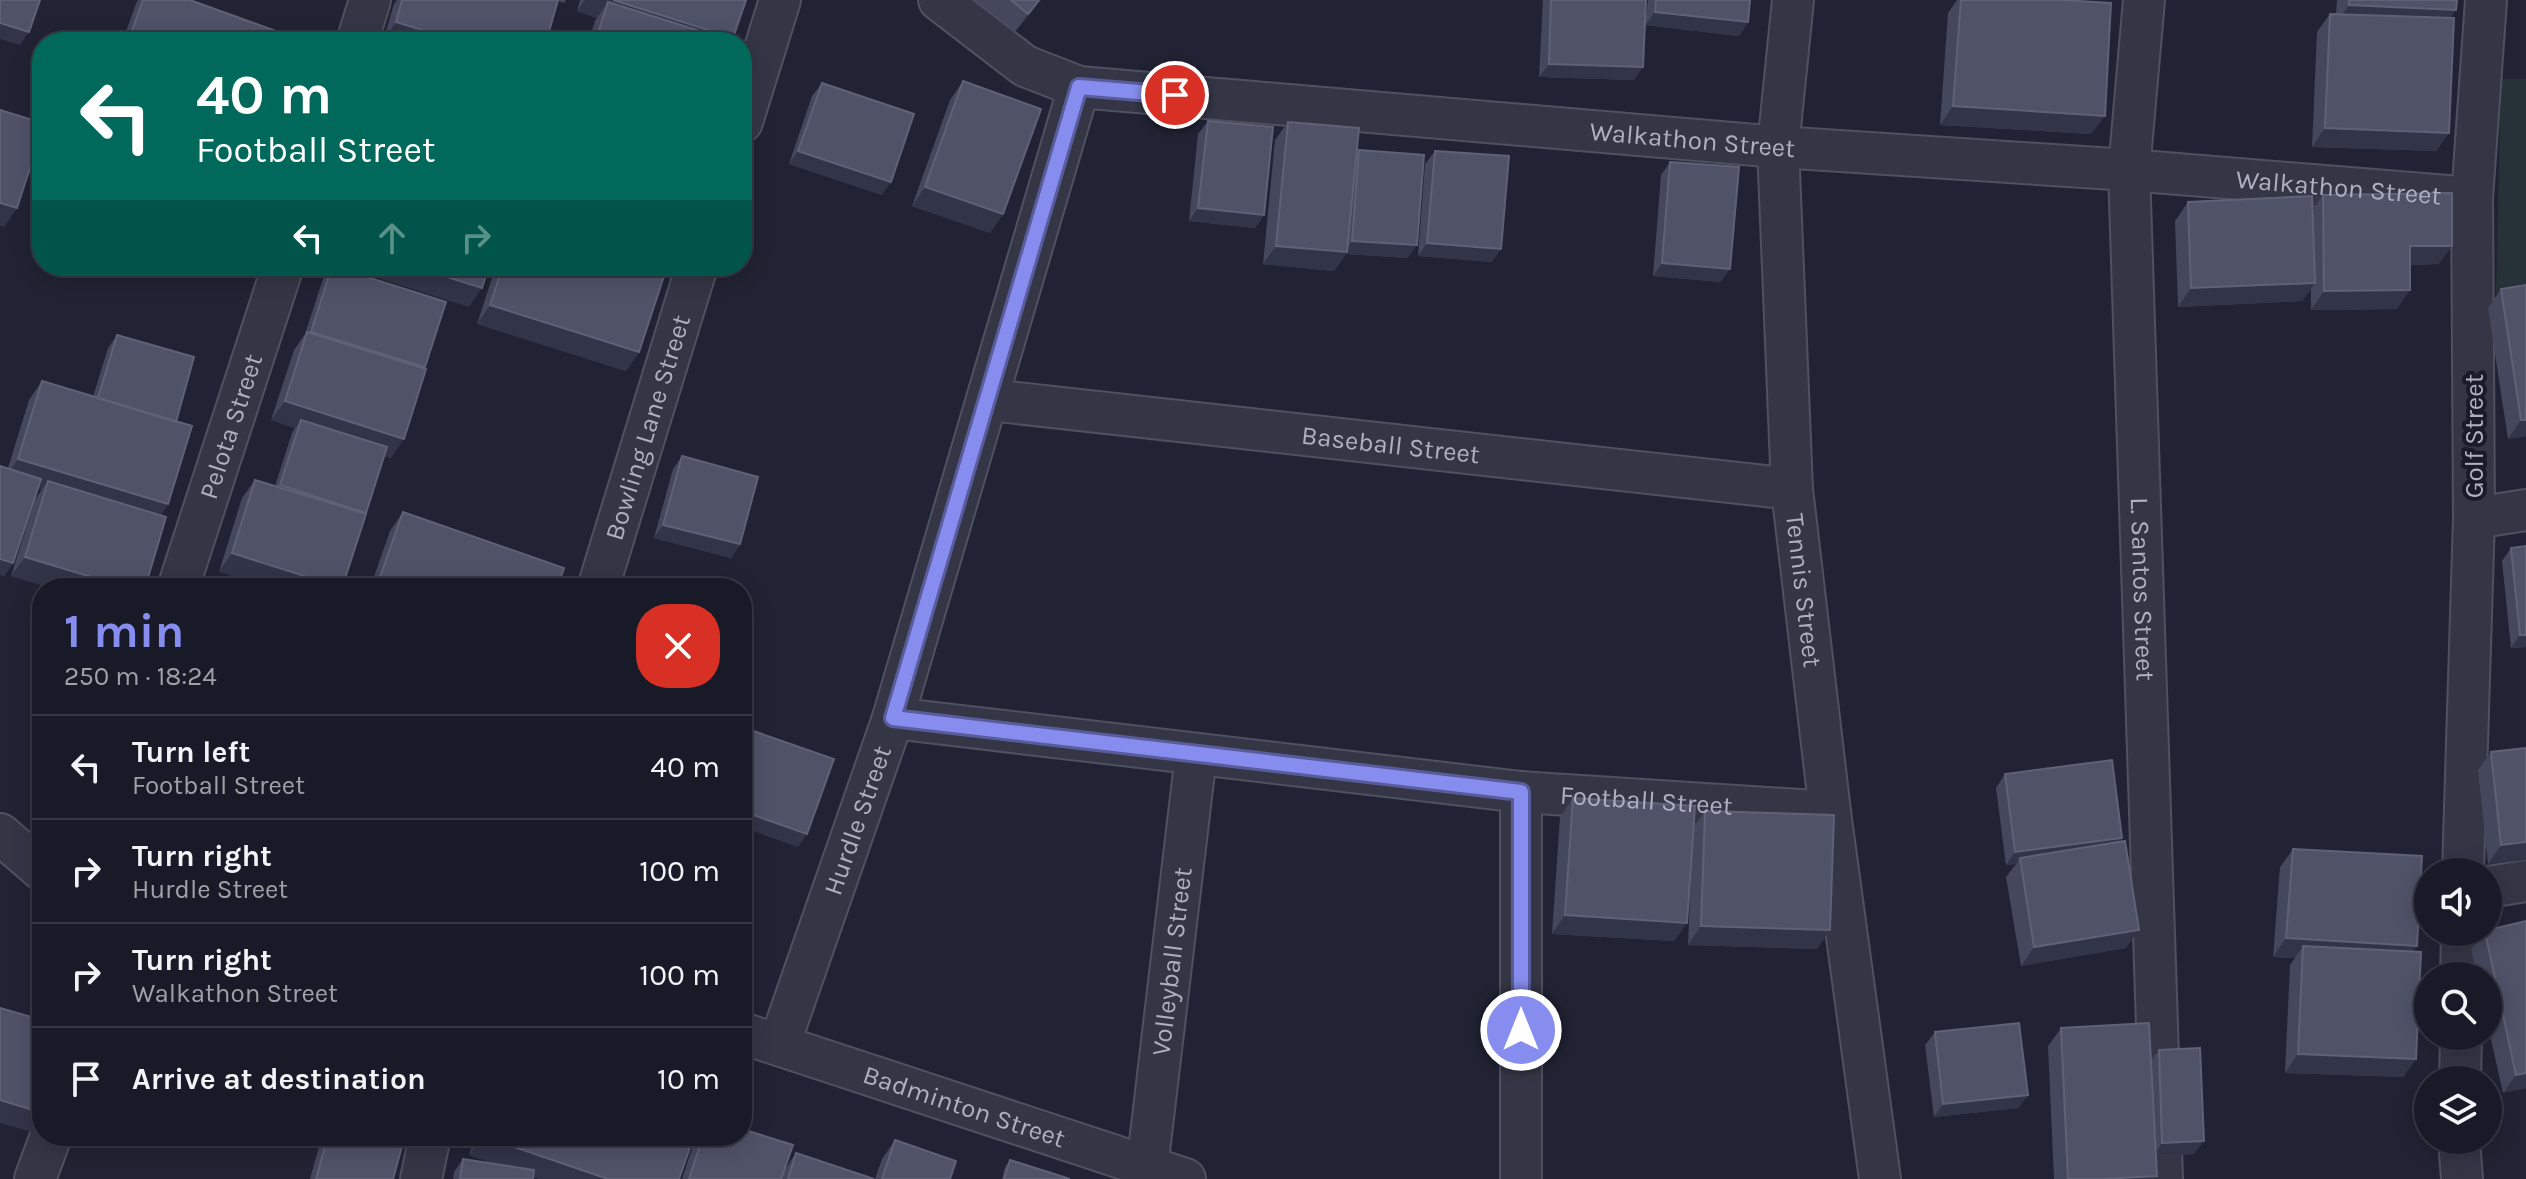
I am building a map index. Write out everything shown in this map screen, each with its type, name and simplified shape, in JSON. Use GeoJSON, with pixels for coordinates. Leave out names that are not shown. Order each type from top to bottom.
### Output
{"type":"FeatureCollection","features":[{"type":"Feature","properties":{"kind":"street"},"geometry":{"type":"LineString","coordinates":[[360,32],[370,0]]}},
{"type":"Feature","properties":{"kind":"street"},"geometry":{"type":"LineString","coordinates":[[752,90],[780,0]]}},
{"type":"Feature","properties":{"kind":"street","name":"Walkathon Street"},"geometry":{"type":"LineString","coordinates":[[939,0],[1025,66],[1079,87],[1778,147],[2129,170],[2472,198]]}},
{"type":"Feature","properties":{"kind":"street","name":"Tennis Street"},"geometry":{"type":"LineString","coordinates":[[1793,0],[1778,147],[1792,489],[1830,812],[1880,1179]]}},
{"type":"Feature","properties":{"kind":"street","name":"L. Santos Street"},"geometry":{"type":"LineString","coordinates":[[2144,0],[2129,170],[2162,1179]]}},
{"type":"Feature","properties":{"kind":"street","name":"Golf Street"},"geometry":{"type":"LineString","coordinates":[[2463,858],[2474,518],[2472,198],[2486,0]]}},
{"type":"Feature","properties":{"kind":"street","name":"Hurdle Street"},"geometry":{"type":"LineString","coordinates":[[761,1039],[893,718],[1079,87]]}},
{"type":"Feature","properties":{"kind":"street","name":"Pelota Street"},"geometry":{"type":"LineString","coordinates":[[181,578],[280,276]]}},
{"type":"Feature","properties":{"kind":"street","name":"Bowling Lane Street"},"geometry":{"type":"LineString","coordinates":[[601,578],[694,276]]}},
{"type":"Feature","properties":{"kind":"street","name":"Baseball Street"},"geometry":{"type":"LineString","coordinates":[[989,400],[1792,489]]}},
{"type":"Feature","properties":{"kind":"street"},"geometry":{"type":"LineString","coordinates":[[2474,518],[2526,510]]}},
{"type":"Feature","properties":{"kind":"street","name":"Football Street"},"geometry":{"type":"LineString","coordinates":[[893,718],[1521,792],[1830,812]]}},
{"type":"Feature","properties":{"kind":"street","name":"Volleyball Street"},"geometry":{"type":"LineString","coordinates":[[1147,1168],[1196,755]]}},
{"type":"Feature","properties":{"kind":"street"},"geometry":{"type":"LineString","coordinates":[[1521,792],[1521,1179]]}},
{"type":"Feature","properties":{"kind":"street"},"geometry":{"type":"LineString","coordinates":[[0,834],[32,861]]}},
{"type":"Feature","properties":{"kind":"street"},"geometry":{"type":"LineString","coordinates":[[2502,885],[2526,881]]}},
{"type":"Feature","properties":{"kind":"street","name":"Badminton Street"},"geometry":{"type":"LineString","coordinates":[[761,1039],[1185,1179]]}},
{"type":"Feature","properties":{"kind":"street"},"geometry":{"type":"LineString","coordinates":[[35,1179],[47,1146]]}},
{"type":"Feature","properties":{"kind":"street"},"geometry":{"type":"LineString","coordinates":[[421,1179],[428,1146]]}},
{"type":"Feature","properties":{"kind":"street"},"geometry":{"type":"LineString","coordinates":[[2460,1154],[2462,1179]]}},
{"type":"Feature","properties":{"kind":"shaded area"},"geometry":{"type":"Polygon","coordinates":[[[2501,79],[2526,79],[2526,293],[2496,295],[2501,79]]]}},
{"type":"Feature","properties":{"kind":"building"},"geometry":{"type":"Polygon","coordinates":[[[0,0],[40,0],[29,32],[0,23],[0,0]]]}},
{"type":"Feature","properties":{"kind":"building"},"geometry":{"type":"Polygon","coordinates":[[[143,0],[190,0],[278,32],[132,32],[143,0]]]}},
{"type":"Feature","properties":{"kind":"building"},"geometry":{"type":"Polygon","coordinates":[[[402,0],[558,0],[549,32],[429,32],[396,22],[402,0]]]}},
{"type":"Feature","properties":{"kind":"building"},"geometry":{"type":"Polygon","coordinates":[[[613,0],[746,0],[735,32],[714,32],[613,0]]]}},
{"type":"Feature","properties":{"kind":"building"},"geometry":{"type":"Polygon","coordinates":[[[1011,0],[1039,0],[1028,14],[1011,0]]]}},
{"type":"Feature","properties":{"kind":"building"},"geometry":{"type":"Polygon","coordinates":[[[1551,0],[1646,0],[1643,67],[1549,64],[1551,0]]]}},
{"type":"Feature","properties":{"kind":"building"},"geometry":{"type":"Polygon","coordinates":[[[1656,0],[1750,0],[1748,22],[1655,12],[1656,0]]]}},
{"type":"Feature","properties":{"kind":"building"},"geometry":{"type":"Polygon","coordinates":[[[1961,0],[2111,3],[2105,116],[1953,106],[1961,0]]]}},
{"type":"Feature","properties":{"kind":"building"},"geometry":{"type":"Polygon","coordinates":[[[2349,0],[2457,0],[2456,10],[2349,5],[2349,0]]]}},
{"type":"Feature","properties":{"kind":"building"},"geometry":{"type":"Polygon","coordinates":[[[608,2],[703,32],[598,32],[608,2]]]}},
{"type":"Feature","properties":{"kind":"building"},"geometry":{"type":"Polygon","coordinates":[[[2330,14],[2454,18],[2449,133],[2325,128],[2330,14]]]}},
{"type":"Feature","properties":{"kind":"building"},"geometry":{"type":"Polygon","coordinates":[[[963,81],[1041,109],[1003,214],[925,187],[963,81]]]}},
{"type":"Feature","properties":{"kind":"building"},"geometry":{"type":"Polygon","coordinates":[[[822,83],[914,114],[891,182],[798,151],[822,83]]]}},
{"type":"Feature","properties":{"kind":"building"},"geometry":{"type":"Polygon","coordinates":[[[0,110],[32,120],[32,162],[17,208],[0,203],[0,110]]]}},
{"type":"Feature","properties":{"kind":"building"},"geometry":{"type":"Polygon","coordinates":[[[1208,121],[1273,127],[1264,215],[1198,208],[1208,121]]]}},
{"type":"Feature","properties":{"kind":"building"},"geometry":{"type":"Polygon","coordinates":[[[1288,122],[1359,128],[1347,252],[1276,246],[1288,122]]]}},
{"type":"Feature","properties":{"kind":"building"},"geometry":{"type":"Polygon","coordinates":[[[1359,150],[1424,155],[1417,245],[1352,241],[1359,150]]]}},
{"type":"Feature","properties":{"kind":"building"},"geometry":{"type":"Polygon","coordinates":[[[1435,151],[1509,156],[1501,249],[1427,243],[1435,151]]]}},
{"type":"Feature","properties":{"kind":"building"},"geometry":{"type":"Polygon","coordinates":[[[1670,162],[1739,167],[1730,269],[1662,263],[1670,162]]]}},
{"type":"Feature","properties":{"kind":"building"},"geometry":{"type":"Polygon","coordinates":[[[2452,193],[2452,246],[2410,246],[2410,290],[2324,291],[2323,195],[2452,193]]]}},
{"type":"Feature","properties":{"kind":"building"},"geometry":{"type":"Polygon","coordinates":[[[2312,196],[2315,283],[2191,288],[2188,202],[2312,196]]]}},
{"type":"Feature","properties":{"kind":"building"},"geometry":{"type":"Polygon","coordinates":[[[329,276],[364,276],[446,302],[425,367],[311,332],[329,276]]]}},
{"type":"Feature","properties":{"kind":"building"},"geometry":{"type":"Polygon","coordinates":[[[444,276],[486,276],[482,288],[444,276]]]}},
{"type":"Feature","properties":{"kind":"building"},"geometry":{"type":"Polygon","coordinates":[[[500,276],[664,276],[639,352],[490,305],[500,276]]]}},
{"type":"Feature","properties":{"kind":"building"},"geometry":{"type":"Polygon","coordinates":[[[2526,285],[2526,420],[2521,420],[2501,289],[2526,285]]]}},
{"type":"Feature","properties":{"kind":"building"},"geometry":{"type":"Polygon","coordinates":[[[307,332],[426,369],[404,439],[285,401],[307,332]]]}},
{"type":"Feature","properties":{"kind":"building"},"geometry":{"type":"Polygon","coordinates":[[[117,335],[194,357],[176,422],[98,398],[117,335]]]}},
{"type":"Feature","properties":{"kind":"building"},"geometry":{"type":"Polygon","coordinates":[[[42,381],[192,426],[168,504],[18,459],[42,381]]]}},
{"type":"Feature","properties":{"kind":"building"},"geometry":{"type":"Polygon","coordinates":[[[301,420],[387,447],[366,513],[280,485],[301,420]]]}},
{"type":"Feature","properties":{"kind":"building"},"geometry":{"type":"Polygon","coordinates":[[[682,456],[758,477],[740,544],[663,525],[682,456]]]}},
{"type":"Feature","properties":{"kind":"building"},"geometry":{"type":"Polygon","coordinates":[[[0,466],[41,479],[13,563],[0,559],[0,466]]]}},
{"type":"Feature","properties":{"kind":"building"},"geometry":{"type":"Polygon","coordinates":[[[255,480],[366,514],[345,578],[311,578],[232,553],[255,480]]]}},
{"type":"Feature","properties":{"kind":"building"},"geometry":{"type":"Polygon","coordinates":[[[48,481],[166,517],[148,578],[95,578],[25,557],[48,481]]]}},
{"type":"Feature","properties":{"kind":"building"},"geometry":{"type":"Polygon","coordinates":[[[403,512],[564,568],[560,578],[380,578],[403,512]]]}},
{"type":"Feature","properties":{"kind":"building"},"geometry":{"type":"Polygon","coordinates":[[[2526,546],[2526,635],[2520,635],[2511,548],[2526,546]]]}},
{"type":"Feature","properties":{"kind":"building"},"geometry":{"type":"Polygon","coordinates":[[[752,730],[834,759],[807,834],[752,815],[752,730]]]}},
{"type":"Feature","properties":{"kind":"building"},"geometry":{"type":"Polygon","coordinates":[[[2526,748],[2526,842],[2501,845],[2491,752],[2526,748]]]}},
{"type":"Feature","properties":{"kind":"building"},"geometry":{"type":"Polygon","coordinates":[[[2112,760],[2122,838],[2015,852],[2005,774],[2112,760]]]}},
{"type":"Feature","properties":{"kind":"building"},"geometry":{"type":"Polygon","coordinates":[[[1573,798],[1695,806],[1687,923],[1565,915],[1573,798]]]}},
{"type":"Feature","properties":{"kind":"building"},"geometry":{"type":"Polygon","coordinates":[[[1705,811],[1834,815],[1830,930],[1701,926],[1705,811]]]}},
{"type":"Feature","properties":{"kind":"building"},"geometry":{"type":"Polygon","coordinates":[[[2125,841],[2139,930],[2034,947],[2020,858],[2125,841]]]}},
{"type":"Feature","properties":{"kind":"building"},"geometry":{"type":"Polygon","coordinates":[[[2293,849],[2422,856],[2414,858],[2414,946],[2286,938],[2293,849]]]}},
{"type":"Feature","properties":{"kind":"building"},"geometry":{"type":"Polygon","coordinates":[[[2526,921],[2526,1073],[2516,1075],[2502,1010],[2502,962],[2492,962],[2488,946],[2502,946],[2502,927],[2526,921]]]}},
{"type":"Feature","properties":{"kind":"building"},"geometry":{"type":"Polygon","coordinates":[[[2303,946],[2421,952],[2421,962],[2414,962],[2416,1059],[2298,1054],[2303,946]]]}},
{"type":"Feature","properties":{"kind":"building"},"geometry":{"type":"Polygon","coordinates":[[[0,1008],[32,1017],[32,1110],[0,1100],[0,1008]]]}},
{"type":"Feature","properties":{"kind":"building"},"geometry":{"type":"Polygon","coordinates":[[[2019,1023],[2028,1095],[1943,1104],[1935,1032],[2019,1023]]]}},
{"type":"Feature","properties":{"kind":"building"},"geometry":{"type":"Polygon","coordinates":[[[2149,1023],[2157,1176],[2068,1179],[2061,1028],[2149,1023]]]}},
{"type":"Feature","properties":{"kind":"building"},"geometry":{"type":"Polygon","coordinates":[[[2200,1048],[2204,1141],[2162,1143],[2159,1050],[2200,1048]]]}},
{"type":"Feature","properties":{"kind":"building"},"geometry":{"type":"Polygon","coordinates":[[[752,1132],[793,1145],[781,1179],[689,1179],[700,1146],[752,1146],[752,1132]]]}},
{"type":"Feature","properties":{"kind":"building"},"geometry":{"type":"Polygon","coordinates":[[[895,1140],[956,1161],[950,1179],[882,1179],[895,1140]]]}},
{"type":"Feature","properties":{"kind":"building"},"geometry":{"type":"Polygon","coordinates":[[[325,1146],[402,1146],[393,1179],[316,1179],[325,1146]]]}},
{"type":"Feature","properties":{"kind":"building"},"geometry":{"type":"Polygon","coordinates":[[[511,1146],[691,1146],[679,1179],[608,1179],[511,1146]]]}},
{"type":"Feature","properties":{"kind":"building"},"geometry":{"type":"Polygon","coordinates":[[[796,1153],[874,1179],[788,1179],[796,1153]]]}},
{"type":"Feature","properties":{"kind":"building"},"geometry":{"type":"Polygon","coordinates":[[[463,1159],[534,1170],[533,1179],[460,1179],[463,1159]]]}},
{"type":"Feature","properties":{"kind":"building"},"geometry":{"type":"Polygon","coordinates":[[[1010,1160],[1070,1179],[1004,1179],[1010,1160]]]}},
{"type":"Feature","properties":{"kind":"route"},"geometry":{"type":"LineString","coordinates":[[1175,95],[1079,87],[893,718],[1521,792],[1521,1030]]}}]}
